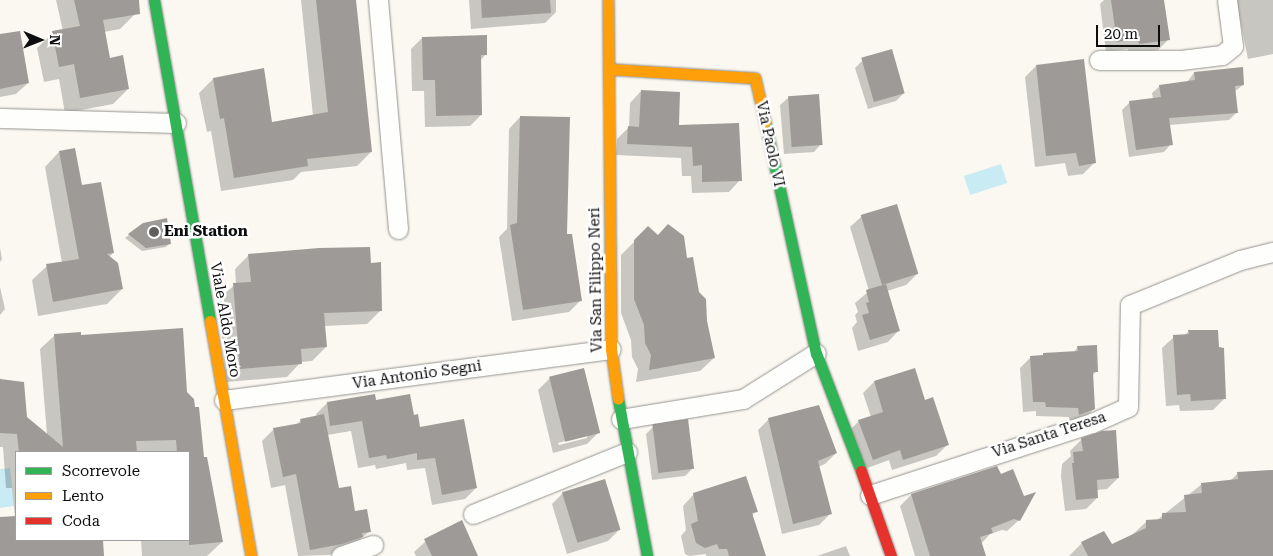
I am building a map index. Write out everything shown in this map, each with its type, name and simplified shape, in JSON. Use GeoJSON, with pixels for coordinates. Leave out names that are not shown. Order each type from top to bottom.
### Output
{"type":"FeatureCollection","features":[{"type":"Feature","properties":{"kind":"street","name":"Viale Aldo Moro"},"geometry":{"type":"LineString","coordinates":[[154,0],[251,556]]}},
{"type":"Feature","properties":{"kind":"street"},"geometry":{"type":"LineString","coordinates":[[378,0],[398,229]]}},
{"type":"Feature","properties":{"kind":"street","name":"Via San Filippo Neri"},"geometry":{"type":"LineString","coordinates":[[608,0],[611,349],[621,419],[647,556]]}},
{"type":"Feature","properties":{"kind":"street"},"geometry":{"type":"LineString","coordinates":[[1099,60],[1181,60],[1222,55],[1234,46],[1227,0]]}},
{"type":"Feature","properties":{"kind":"street","name":"Via Paolo VI"},"geometry":{"type":"LineString","coordinates":[[609,69],[755,78],[816,353],[891,556]]}},
{"type":"Feature","properties":{"kind":"street"},"geometry":{"type":"LineString","coordinates":[[0,118],[176,123]]}},
{"type":"Feature","properties":{"kind":"street","name":"Via Santa Teresa"},"geometry":{"type":"LineString","coordinates":[[870,495],[1092,423],[1128,407],[1130,305],[1240,260],[1273,252]]}},
{"type":"Feature","properties":{"kind":"street","name":"Via Antonio Segni"},"geometry":{"type":"LineString","coordinates":[[224,400],[611,349]]}},
{"type":"Feature","properties":{"kind":"street"},"geometry":{"type":"LineString","coordinates":[[621,419],[743,399],[816,353]]}},
{"type":"Feature","properties":{"kind":"street"},"geometry":{"type":"LineString","coordinates":[[473,514],[627,452]]}},
{"type":"Feature","properties":{"kind":"street"},"geometry":{"type":"LineString","coordinates":[[341,556],[373,545]]}},
{"type":"Feature","properties":{"kind":"water"},"geometry":{"type":"Polygon","coordinates":[[[1001,164],[1007,183],[970,195],[964,176],[1001,164]]]}},
{"type":"Feature","properties":{"kind":"water"},"geometry":{"type":"Polygon","coordinates":[[[10,468],[14,506],[0,508],[0,469],[10,468]]]}},
{"type":"Feature","properties":{"kind":"building"},"geometry":{"type":"Polygon","coordinates":[[[74,0],[139,0],[140,14],[103,20],[110,58],[123,55],[129,89],[80,98],[74,64],[59,67],[52,31],[80,26],[74,0]]]}},
{"type":"Feature","properties":{"kind":"building"},"geometry":{"type":"Polygon","coordinates":[[[316,0],[356,0],[372,152],[307,159],[308,166],[234,178],[224,118],[220,119],[213,78],[264,68],[272,122],[328,112],[316,0]]]}},
{"type":"Feature","properties":{"kind":"building"},"geometry":{"type":"Polygon","coordinates":[[[481,0],[550,0],[551,13],[482,18],[481,0]]]}},
{"type":"Feature","properties":{"kind":"building"},"geometry":{"type":"Polygon","coordinates":[[[1111,0],[1164,0],[1170,40],[1139,44],[1138,39],[1117,42],[1111,0]]]}},
{"type":"Feature","properties":{"kind":"building"},"geometry":{"type":"Polygon","coordinates":[[[20,31],[29,83],[0,89],[0,34],[20,31]]]}},
{"type":"Feature","properties":{"kind":"building"},"geometry":{"type":"Polygon","coordinates":[[[487,35],[487,55],[481,55],[482,115],[436,116],[435,80],[423,80],[422,37],[487,35]]]}},
{"type":"Feature","properties":{"kind":"building"},"geometry":{"type":"Polygon","coordinates":[[[892,49],[905,93],[874,102],[861,58],[892,49]]]}},
{"type":"Feature","properties":{"kind":"building"},"geometry":{"type":"Polygon","coordinates":[[[1084,59],[1096,163],[1079,166],[1076,153],[1046,156],[1036,65],[1084,59]]]}},
{"type":"Feature","properties":{"kind":"building"},"geometry":{"type":"Polygon","coordinates":[[[1243,67],[1244,85],[1235,86],[1238,113],[1169,118],[1173,145],[1136,150],[1129,101],[1161,97],[1159,85],[1195,80],[1194,72],[1243,67]]]}},
{"type":"Feature","properties":{"kind":"building"},"geometry":{"type":"Polygon","coordinates":[[[641,90],[680,92],[679,125],[739,123],[742,181],[702,182],[702,165],[693,166],[692,147],[627,144],[628,126],[639,127],[641,90]]]}},
{"type":"Feature","properties":{"kind":"building"},"geometry":{"type":"Polygon","coordinates":[[[819,94],[823,145],[792,147],[788,96],[819,94]]]}},
{"type":"Feature","properties":{"kind":"building"},"geometry":{"type":"Polygon","coordinates":[[[520,116],[570,117],[567,234],[572,234],[582,301],[523,310],[510,225],[517,223],[520,116]]]}},
{"type":"Feature","properties":{"kind":"building"},"geometry":{"type":"Polygon","coordinates":[[[75,148],[82,185],[101,182],[114,253],[107,254],[118,263],[123,289],[53,302],[46,264],[79,259],[59,151],[75,148]]]}},
{"type":"Feature","properties":{"kind":"building"},"geometry":{"type":"Polygon","coordinates":[[[897,204],[918,274],[882,285],[861,215],[897,204]]]}},
{"type":"Feature","properties":{"kind":"building"},"geometry":{"type":"Polygon","coordinates":[[[167,218],[171,244],[146,248],[128,234],[143,223],[167,218]]]}},
{"type":"Feature","properties":{"kind":"building"},"geometry":{"type":"Polygon","coordinates":[[[668,224],[684,236],[687,258],[693,257],[699,292],[706,299],[707,321],[715,358],[649,370],[651,355],[645,343],[644,325],[634,299],[634,240],[648,226],[658,235],[668,224]]]}},
{"type":"Feature","properties":{"kind":"building"},"geometry":{"type":"Polygon","coordinates":[[[370,247],[371,263],[381,262],[382,311],[324,313],[327,347],[301,349],[302,364],[240,369],[233,283],[251,282],[248,254],[319,248],[370,247]]]}},
{"type":"Feature","properties":{"kind":"building"},"geometry":{"type":"Polygon","coordinates":[[[886,284],[900,331],[870,340],[862,315],[869,313],[866,303],[869,302],[866,290],[886,284]]]}},
{"type":"Feature","properties":{"kind":"building"},"geometry":{"type":"Polygon","coordinates":[[[183,328],[187,392],[194,399],[195,407],[199,407],[204,457],[207,457],[223,542],[189,545],[190,451],[177,451],[176,440],[136,441],[137,451],[19,451],[17,434],[0,433],[0,379],[24,382],[27,417],[63,447],[54,334],[81,332],[81,335],[183,328]]]}},
{"type":"Feature","properties":{"kind":"building"},"geometry":{"type":"Polygon","coordinates":[[[1188,330],[1218,330],[1219,347],[1224,348],[1226,399],[1191,401],[1190,394],[1177,395],[1173,335],[1189,334],[1188,330]]]}},
{"type":"Feature","properties":{"kind":"building"},"geometry":{"type":"Polygon","coordinates":[[[1097,345],[1098,372],[1093,372],[1095,409],[1079,415],[1078,408],[1046,407],[1045,402],[1033,402],[1030,356],[1043,355],[1043,353],[1078,351],[1077,346],[1097,345]]]}},
{"type":"Feature","properties":{"kind":"building"},"geometry":{"type":"Polygon","coordinates":[[[584,368],[600,433],[565,442],[549,377],[584,368]]]}},
{"type":"Feature","properties":{"kind":"building"},"geometry":{"type":"Polygon","coordinates":[[[915,368],[925,400],[933,397],[949,445],[903,460],[900,450],[873,460],[858,420],[883,412],[874,381],[915,368]]]}},
{"type":"Feature","properties":{"kind":"building"},"geometry":{"type":"Polygon","coordinates":[[[375,394],[376,400],[410,394],[414,415],[418,414],[420,427],[464,419],[477,488],[442,495],[435,458],[417,460],[417,453],[387,459],[386,455],[369,458],[362,421],[330,426],[327,402],[375,394]]]}},
{"type":"Feature","properties":{"kind":"building"},"geometry":{"type":"Polygon","coordinates":[[[819,405],[837,453],[818,461],[832,514],[793,524],[768,418],[819,405]]]}},
{"type":"Feature","properties":{"kind":"building"},"geometry":{"type":"Polygon","coordinates":[[[324,414],[339,488],[351,486],[355,511],[367,509],[371,532],[362,533],[363,537],[342,544],[310,550],[296,474],[283,477],[273,428],[301,423],[300,419],[324,414]]]}},
{"type":"Feature","properties":{"kind":"building"},"geometry":{"type":"Polygon","coordinates":[[[688,419],[694,469],[658,473],[652,423],[688,419]]]}},
{"type":"Feature","properties":{"kind":"building"},"geometry":{"type":"Polygon","coordinates":[[[1116,430],[1119,478],[1097,480],[1098,498],[1076,500],[1072,463],[1074,463],[1073,452],[1083,451],[1081,438],[1102,431],[1116,430]]]}},
{"type":"Feature","properties":{"kind":"building"},"geometry":{"type":"Polygon","coordinates":[[[997,466],[1001,474],[1013,469],[1024,496],[1036,492],[1020,521],[1014,519],[991,528],[993,533],[980,537],[986,556],[930,556],[911,494],[997,466]]]}},
{"type":"Feature","properties":{"kind":"building"},"geometry":{"type":"Polygon","coordinates":[[[1273,470],[1273,556],[1088,556],[1081,542],[1104,531],[1112,544],[1146,528],[1146,520],[1162,519],[1162,513],[1186,512],[1184,495],[1202,493],[1201,483],[1238,479],[1237,472],[1273,470]]]}},
{"type":"Feature","properties":{"kind":"building"},"geometry":{"type":"Polygon","coordinates":[[[746,476],[758,512],[752,513],[766,556],[729,556],[727,549],[719,549],[717,544],[705,548],[696,543],[691,524],[698,521],[693,493],[746,476]]]}},
{"type":"Feature","properties":{"kind":"building"},"geometry":{"type":"Polygon","coordinates":[[[605,479],[620,530],[577,543],[562,492],[605,479]]]}},
{"type":"Feature","properties":{"kind":"building"},"geometry":{"type":"Polygon","coordinates":[[[15,516],[15,541],[103,541],[104,556],[0,556],[0,517],[15,516]]]}},
{"type":"Feature","properties":{"kind":"building"},"geometry":{"type":"Polygon","coordinates":[[[462,520],[478,556],[432,556],[424,539],[462,520]]]}},
{"type":"Feature","properties":{"kind":"traffic: fast"},"geometry":{"type":"LineString","coordinates":[[154,0],[210,321]]}},
{"type":"Feature","properties":{"kind":"traffic: fast"},"geometry":{"type":"LineString","coordinates":[[765,122],[816,353],[861,471]]}},
{"type":"Feature","properties":{"kind":"traffic: fast"},"geometry":{"type":"LineString","coordinates":[[618,399],[647,556]]}},
{"type":"Feature","properties":{"kind":"traffic: slow"},"geometry":{"type":"LineString","coordinates":[[608,0],[611,349],[618,399]]}},
{"type":"Feature","properties":{"kind":"traffic: slow"},"geometry":{"type":"LineString","coordinates":[[609,69],[755,78],[765,122]]}},
{"type":"Feature","properties":{"kind":"traffic: slow"},"geometry":{"type":"LineString","coordinates":[[210,321],[251,556]]}},
{"type":"Feature","properties":{"kind":"traffic: jam"},"geometry":{"type":"LineString","coordinates":[[861,471],[891,556]]}},
{"type":"Feature","properties":{"kind":"place","name":"Eni Station"},"geometry":{"type":"Point","coordinates":[154,232]}}]}
